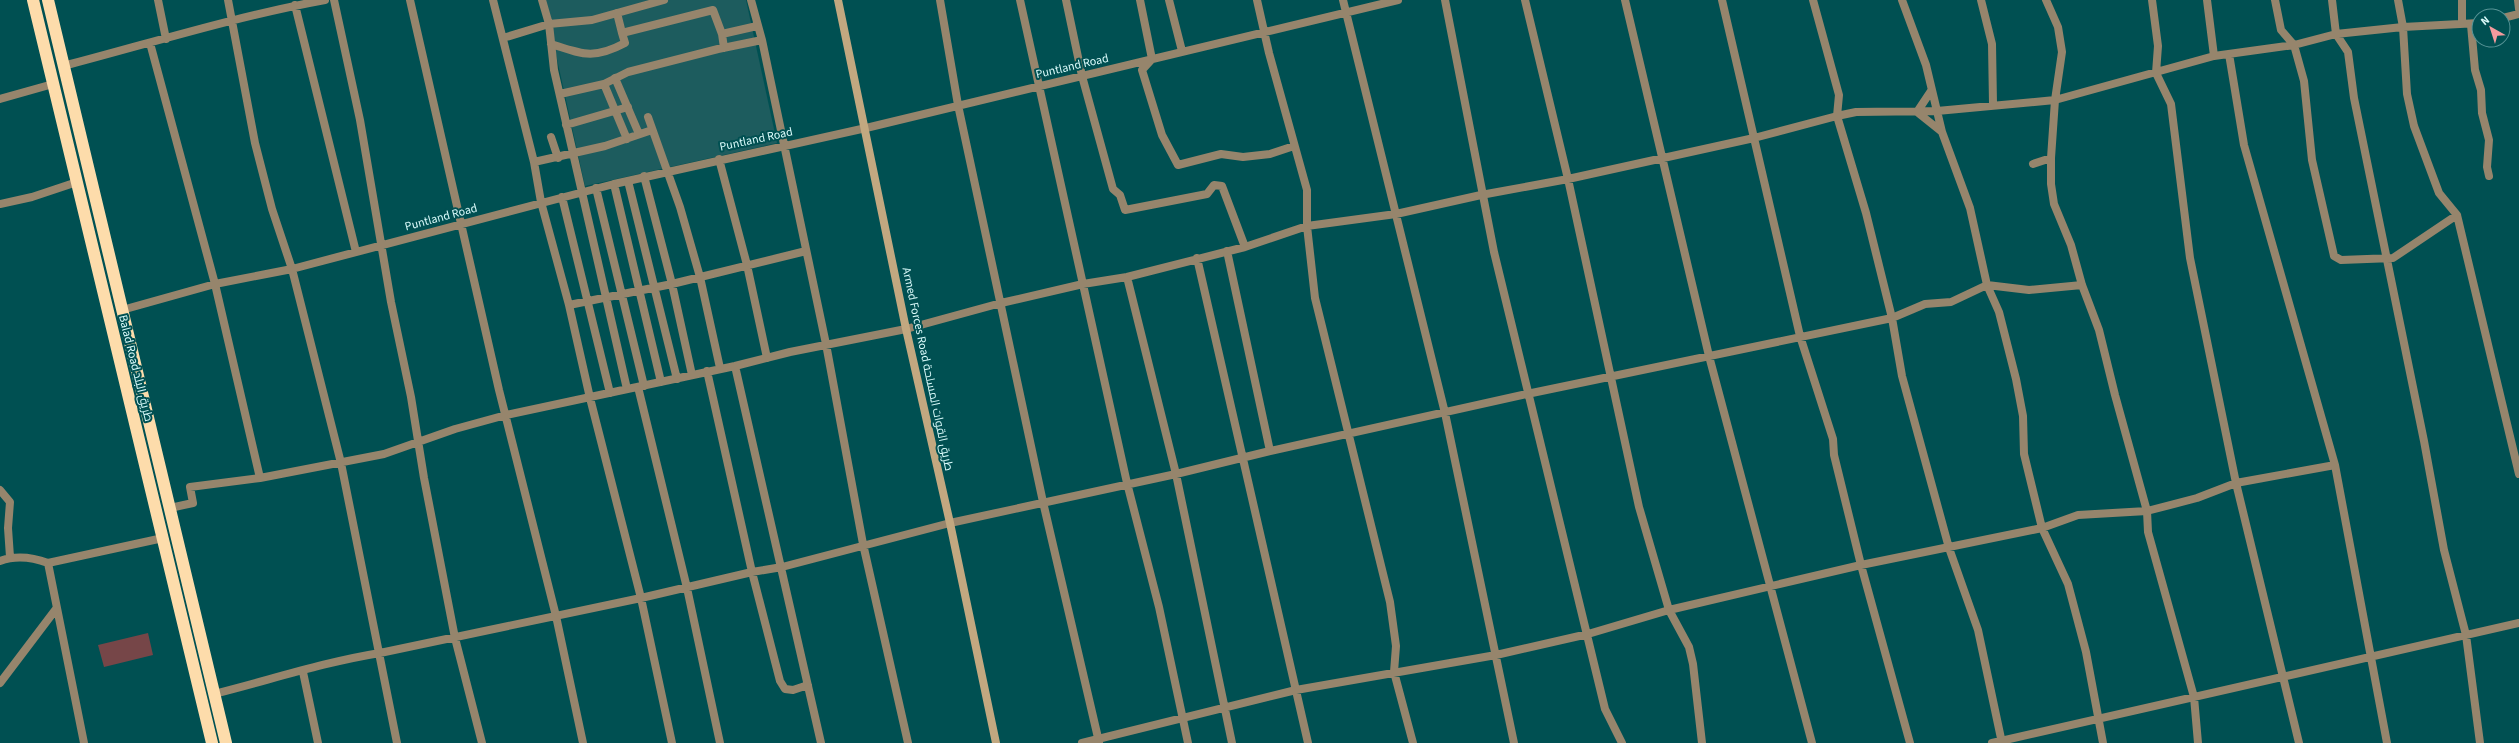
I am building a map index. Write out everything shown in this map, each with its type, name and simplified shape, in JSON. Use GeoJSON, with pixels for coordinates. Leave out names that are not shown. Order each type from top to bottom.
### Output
{"type":"FeatureCollection","features":[{"type":"Feature","properties":{"kind":"highway","name":"Balad Road طريق البلد"},"geometry":{"type":"LineString","coordinates":[[33,0],[212,743]]}},
{"type":"Feature","properties":{"kind":"highway","name":"Balad Road طريق البلد"},"geometry":{"type":"LineString","coordinates":[[48,0],[226,743]]}},
{"type":"Feature","properties":{"kind":"street"},"geometry":{"type":"LineString","coordinates":[[158,0],[166,39]]}},
{"type":"Feature","properties":{"kind":"street"},"geometry":{"type":"LineString","coordinates":[[228,0],[255,143],[272,209],[292,269],[341,463],[397,743]]}},
{"type":"Feature","properties":{"kind":"street"},"geometry":{"type":"LineString","coordinates":[[63,66],[166,39],[231,19],[325,0]]}},
{"type":"Feature","properties":{"kind":"street"},"geometry":{"type":"LineString","coordinates":[[334,0],[360,120],[382,246],[420,442],[424,478],[455,638],[482,743]]}},
{"type":"Feature","properties":{"kind":"street"},"geometry":{"type":"LineString","coordinates":[[410,0],[506,415],[556,616],[583,743]]}},
{"type":"Feature","properties":{"kind":"street"},"geometry":{"type":"LineString","coordinates":[[493,0],[534,162],[541,202],[569,305],[590,398],[642,598],[672,743]]}},
{"type":"Feature","properties":{"kind":"street"},"geometry":{"type":"LineString","coordinates":[[542,0],[549,24],[551,44],[566,125],[627,389]]}},
{"type":"Feature","properties":{"kind":"street"},"geometry":{"type":"LineString","coordinates":[[503,38],[549,24],[592,20],[664,0]]}},
{"type":"Feature","properties":{"kind":"street"},"geometry":{"type":"LineString","coordinates":[[751,0],[762,40],[826,344],[863,544],[908,743]]}},
{"type":"Feature","properties":{"kind":"street","name":"Armed Forces Road طريق القوات المسلحة"},"geometry":{"type":"LineString","coordinates":[[838,0],[866,128],[906,329],[950,523],[996,743]]}},
{"type":"Feature","properties":{"kind":"street"},"geometry":{"type":"LineString","coordinates":[[940,0],[958,105],[1043,502],[1098,740]]}},
{"type":"Feature","properties":{"kind":"street"},"geometry":{"type":"LineString","coordinates":[[1020,0],[1127,484],[1159,607],[1188,743]]}},
{"type":"Feature","properties":{"kind":"street"},"geometry":{"type":"LineString","coordinates":[[1066,0],[1082,76],[1113,189],[1120,195],[1125,210],[1208,194],[1214,185],[1222,186],[1245,247]]}},
{"type":"Feature","properties":{"kind":"street"},"geometry":{"type":"LineString","coordinates":[[1140,0],[1152,59],[1142,70],[1162,135],[1178,165],[1221,154],[1242,157],[1270,154],[1294,146]]}},
{"type":"Feature","properties":{"kind":"street"},"geometry":{"type":"LineString","coordinates":[[1169,0],[1182,51]]}},
{"type":"Feature","properties":{"kind":"street"},"geometry":{"type":"LineString","coordinates":[[1257,0],[1264,32],[1307,190],[1307,226],[1316,298],[1390,602],[1396,646],[1394,672],[1413,743]]}},
{"type":"Feature","properties":{"kind":"street"},"geometry":{"type":"LineString","coordinates":[[1344,0],[1445,413],[1514,743]]}},
{"type":"Feature","properties":{"kind":"street","name":"Puntland Road"},"geometry":{"type":"LineString","coordinates":[[122,310],[216,284],[292,269],[382,246],[541,202],[644,176],[866,128],[1398,0]]}},
{"type":"Feature","properties":{"kind":"street"},"geometry":{"type":"LineString","coordinates":[[1445,0],[1481,195],[1527,394],[1588,634],[1605,710],[1622,743]]}},
{"type":"Feature","properties":{"kind":"street"},"geometry":{"type":"LineString","coordinates":[[1525,0],[1568,179],[1612,376],[1639,507],[1669,610],[1689,647],[1694,664],[1702,743]]}},
{"type":"Feature","properties":{"kind":"street"},"geometry":{"type":"LineString","coordinates":[[1625,0],[1709,356],[1812,743]]}},
{"type":"Feature","properties":{"kind":"street"},"geometry":{"type":"LineString","coordinates":[[1722,0],[1800,336],[1833,439],[1834,456],[1861,565],[1910,743]]}},
{"type":"Feature","properties":{"kind":"street"},"geometry":{"type":"LineString","coordinates":[[1813,0],[1839,95],[1837,116],[1866,213],[1892,318],[1902,376],[1949,548],[1978,630],[2002,742]]}},
{"type":"Feature","properties":{"kind":"street"},"geometry":{"type":"LineString","coordinates":[[1902,0],[1926,65],[1942,132],[1970,208],[1987,285],[1999,312],[2016,379],[2023,416],[2024,454],[2042,528],[2068,584],[2086,652],[2103,743]]}},
{"type":"Feature","properties":{"kind":"street"},"geometry":{"type":"LineString","coordinates":[[1981,0],[1992,44],[1994,104]]}},
{"type":"Feature","properties":{"kind":"street"},"geometry":{"type":"LineString","coordinates":[[2046,0],[2058,27],[2062,52],[2055,100],[2051,158],[2051,184],[2054,204],[2071,245],[2082,285],[2100,330],[2115,395],[2147,511],[2148,532],[2194,697],[2198,743]]}},
{"type":"Feature","properties":{"kind":"street"},"geometry":{"type":"LineString","coordinates":[[2152,0],[2157,40],[2156,73],[2171,104],[2190,258],[2236,483],[2299,743]]}},
{"type":"Feature","properties":{"kind":"street"},"geometry":{"type":"LineString","coordinates":[[2207,0],[2214,56]]}},
{"type":"Feature","properties":{"kind":"street"},"geometry":{"type":"LineString","coordinates":[[2275,0],[2281,30],[2294,45],[2304,80],[2312,160],[2332,253],[2336,258],[2341,260],[2387,258],[2399,255],[2457,214]]}},
{"type":"Feature","properties":{"kind":"street"},"geometry":{"type":"LineString","coordinates":[[2332,0],[2336,34],[2348,52],[2354,98],[2444,550],[2466,635],[2480,743]]}},
{"type":"Feature","properties":{"kind":"street"},"geometry":{"type":"LineString","coordinates":[[2398,0],[2403,27],[2407,94],[2414,126],[2439,193],[2457,214],[2519,474]]}},
{"type":"Feature","properties":{"kind":"street"},"geometry":{"type":"LineString","coordinates":[[2462,0],[2462,24]]}},
{"type":"Feature","properties":{"kind":"street"},"geometry":{"type":"LineString","coordinates":[[2518,0],[2519,9]]}},
{"type":"Feature","properties":{"kind":"street"},"geometry":{"type":"LineString","coordinates":[[295,6],[356,252]]}},
{"type":"Feature","properties":{"kind":"street"},"geometry":{"type":"LineString","coordinates":[[622,33],[713,10],[722,34],[724,48]]}},
{"type":"Feature","properties":{"kind":"street"},"geometry":{"type":"LineString","coordinates":[[551,44],[580,55],[593,55],[625,42],[617,13]]}},
{"type":"Feature","properties":{"kind":"street"},"geometry":{"type":"LineString","coordinates":[[170,508],[193,503],[190,487],[260,478],[384,454],[506,415],[677,379],[826,344],[906,329],[1001,303],[1083,284],[1127,277],[1245,247],[1307,226],[1396,214],[1481,195],[1568,179],[1754,138],[1837,116],[1880,111],[1936,111],[1994,104],[2055,100],[2214,56],[2294,45],[2336,34],[2403,27],[2471,24]]}},
{"type":"Feature","properties":{"kind":"street"},"geometry":{"type":"LineString","coordinates":[[722,34],[757,26]]}},
{"type":"Feature","properties":{"kind":"street"},"geometry":{"type":"LineString","coordinates":[[560,94],[604,84],[628,72],[762,40]]}},
{"type":"Feature","properties":{"kind":"street"},"geometry":{"type":"LineString","coordinates":[[150,43],[216,284],[260,478]]}},
{"type":"Feature","properties":{"kind":"street"},"geometry":{"type":"LineString","coordinates":[[2475,48],[2475,70],[2481,90],[2482,113],[2489,140],[2486,167],[2489,176]]}},
{"type":"Feature","properties":{"kind":"street"},"geometry":{"type":"LineString","coordinates":[[2229,54],[2244,145],[2335,465],[2387,743]]}},
{"type":"Feature","properties":{"kind":"street"},"geometry":{"type":"LineString","coordinates":[[615,78],[639,134]]}},
{"type":"Feature","properties":{"kind":"street"},"geometry":{"type":"LineString","coordinates":[[0,99],[53,84]]}},
{"type":"Feature","properties":{"kind":"street"},"geometry":{"type":"LineString","coordinates":[[604,84],[627,139]]}},
{"type":"Feature","properties":{"kind":"street"},"geometry":{"type":"LineString","coordinates":[[1917,112],[1931,91]]}},
{"type":"Feature","properties":{"kind":"street"},"geometry":{"type":"LineString","coordinates":[[566,125],[628,107]]}},
{"type":"Feature","properties":{"kind":"street"},"geometry":{"type":"LineString","coordinates":[[1917,112],[1942,132]]}},
{"type":"Feature","properties":{"kind":"street"},"geometry":{"type":"LineString","coordinates":[[648,117],[666,172],[680,206],[700,277],[720,368]]}},
{"type":"Feature","properties":{"kind":"street"},"geometry":{"type":"LineString","coordinates":[[534,162],[573,154],[627,139],[652,130]]}},
{"type":"Feature","properties":{"kind":"street"},"geometry":{"type":"LineString","coordinates":[[551,137],[558,158]]}},
{"type":"Feature","properties":{"kind":"street"},"geometry":{"type":"LineString","coordinates":[[2033,164],[2051,158]]}},
{"type":"Feature","properties":{"kind":"street"},"geometry":{"type":"LineString","coordinates":[[719,159],[747,265],[767,358]]}},
{"type":"Feature","properties":{"kind":"street"},"geometry":{"type":"LineString","coordinates":[[644,176],[672,284],[692,375]]}},
{"type":"Feature","properties":{"kind":"street"},"geometry":{"type":"LineString","coordinates":[[628,181],[656,287],[677,379]]}},
{"type":"Feature","properties":{"kind":"street"},"geometry":{"type":"LineString","coordinates":[[0,204],[32,197],[77,182]]}},
{"type":"Feature","properties":{"kind":"street"},"geometry":{"type":"LineString","coordinates":[[614,184],[661,382]]}},
{"type":"Feature","properties":{"kind":"street"},"geometry":{"type":"LineString","coordinates":[[596,188],[624,295],[641,386],[687,588],[720,743]]}},
{"type":"Feature","properties":{"kind":"street"},"geometry":{"type":"LineString","coordinates":[[562,197],[589,302],[610,393]]}},
{"type":"Feature","properties":{"kind":"street"},"geometry":{"type":"LineString","coordinates":[[569,305],[624,295],[806,251]]}},
{"type":"Feature","properties":{"kind":"street"},"geometry":{"type":"LineString","coordinates":[[1227,251],[1270,451]]}},
{"type":"Feature","properties":{"kind":"street"},"geometry":{"type":"LineString","coordinates":[[1197,258],[1308,743]]}},
{"type":"Feature","properties":{"kind":"street"},"geometry":{"type":"LineString","coordinates":[[1127,277],[1176,474],[1232,743]]}},
{"type":"Feature","properties":{"kind":"street"},"geometry":{"type":"LineString","coordinates":[[214,694],[303,672],[339,660],[380,654],[642,598],[752,572],[782,567],[863,544],[950,523],[1176,474],[1270,451],[1527,394],[1892,318],[1925,304],[1950,302],[1987,285],[2029,290],[2082,285]]}},
{"type":"Feature","properties":{"kind":"street"},"geometry":{"type":"LineString","coordinates":[[735,366],[821,743]]}},
{"type":"Feature","properties":{"kind":"street"},"geometry":{"type":"LineString","coordinates":[[707,371],[752,572],[780,681],[785,689],[793,690],[808,685]]}},
{"type":"Feature","properties":{"kind":"street"},"geometry":{"type":"LineString","coordinates":[[1082,743],[1296,690],[1496,655],[1588,634],[1669,610],[1861,565],[2042,528],[2078,515],[2147,511],[2196,498],[2236,483],[2335,465]]}},
{"type":"Feature","properties":{"kind":"street"},"geometry":{"type":"LineString","coordinates":[[0,490],[10,502],[8,528],[10,557]]}},
{"type":"Feature","properties":{"kind":"street"},"geometry":{"type":"LineString","coordinates":[[0,561],[10,557],[36,558],[48,563],[163,538]]}},
{"type":"Feature","properties":{"kind":"street"},"geometry":{"type":"LineString","coordinates":[[48,563],[83,743]]}},
{"type":"Feature","properties":{"kind":"street"},"geometry":{"type":"LineString","coordinates":[[0,683],[56,609]]}},
{"type":"Feature","properties":{"kind":"street"},"geometry":{"type":"LineString","coordinates":[[1992,743],[2002,742],[2519,623]]}},
{"type":"Feature","properties":{"kind":"street"},"geometry":{"type":"LineString","coordinates":[[303,672],[318,743]]}},
{"type":"Feature","properties":{"kind":"shaded area"},"geometry":{"type":"Polygon","coordinates":[[[544,0],[746,0],[777,143],[585,186],[544,0]]]}},
{"type":"Feature","properties":{"kind":"shaded area"},"geometry":{"type":"Polygon","coordinates":[[[148,633],[153,655],[104,667],[98,645],[148,633]]]}}]}
